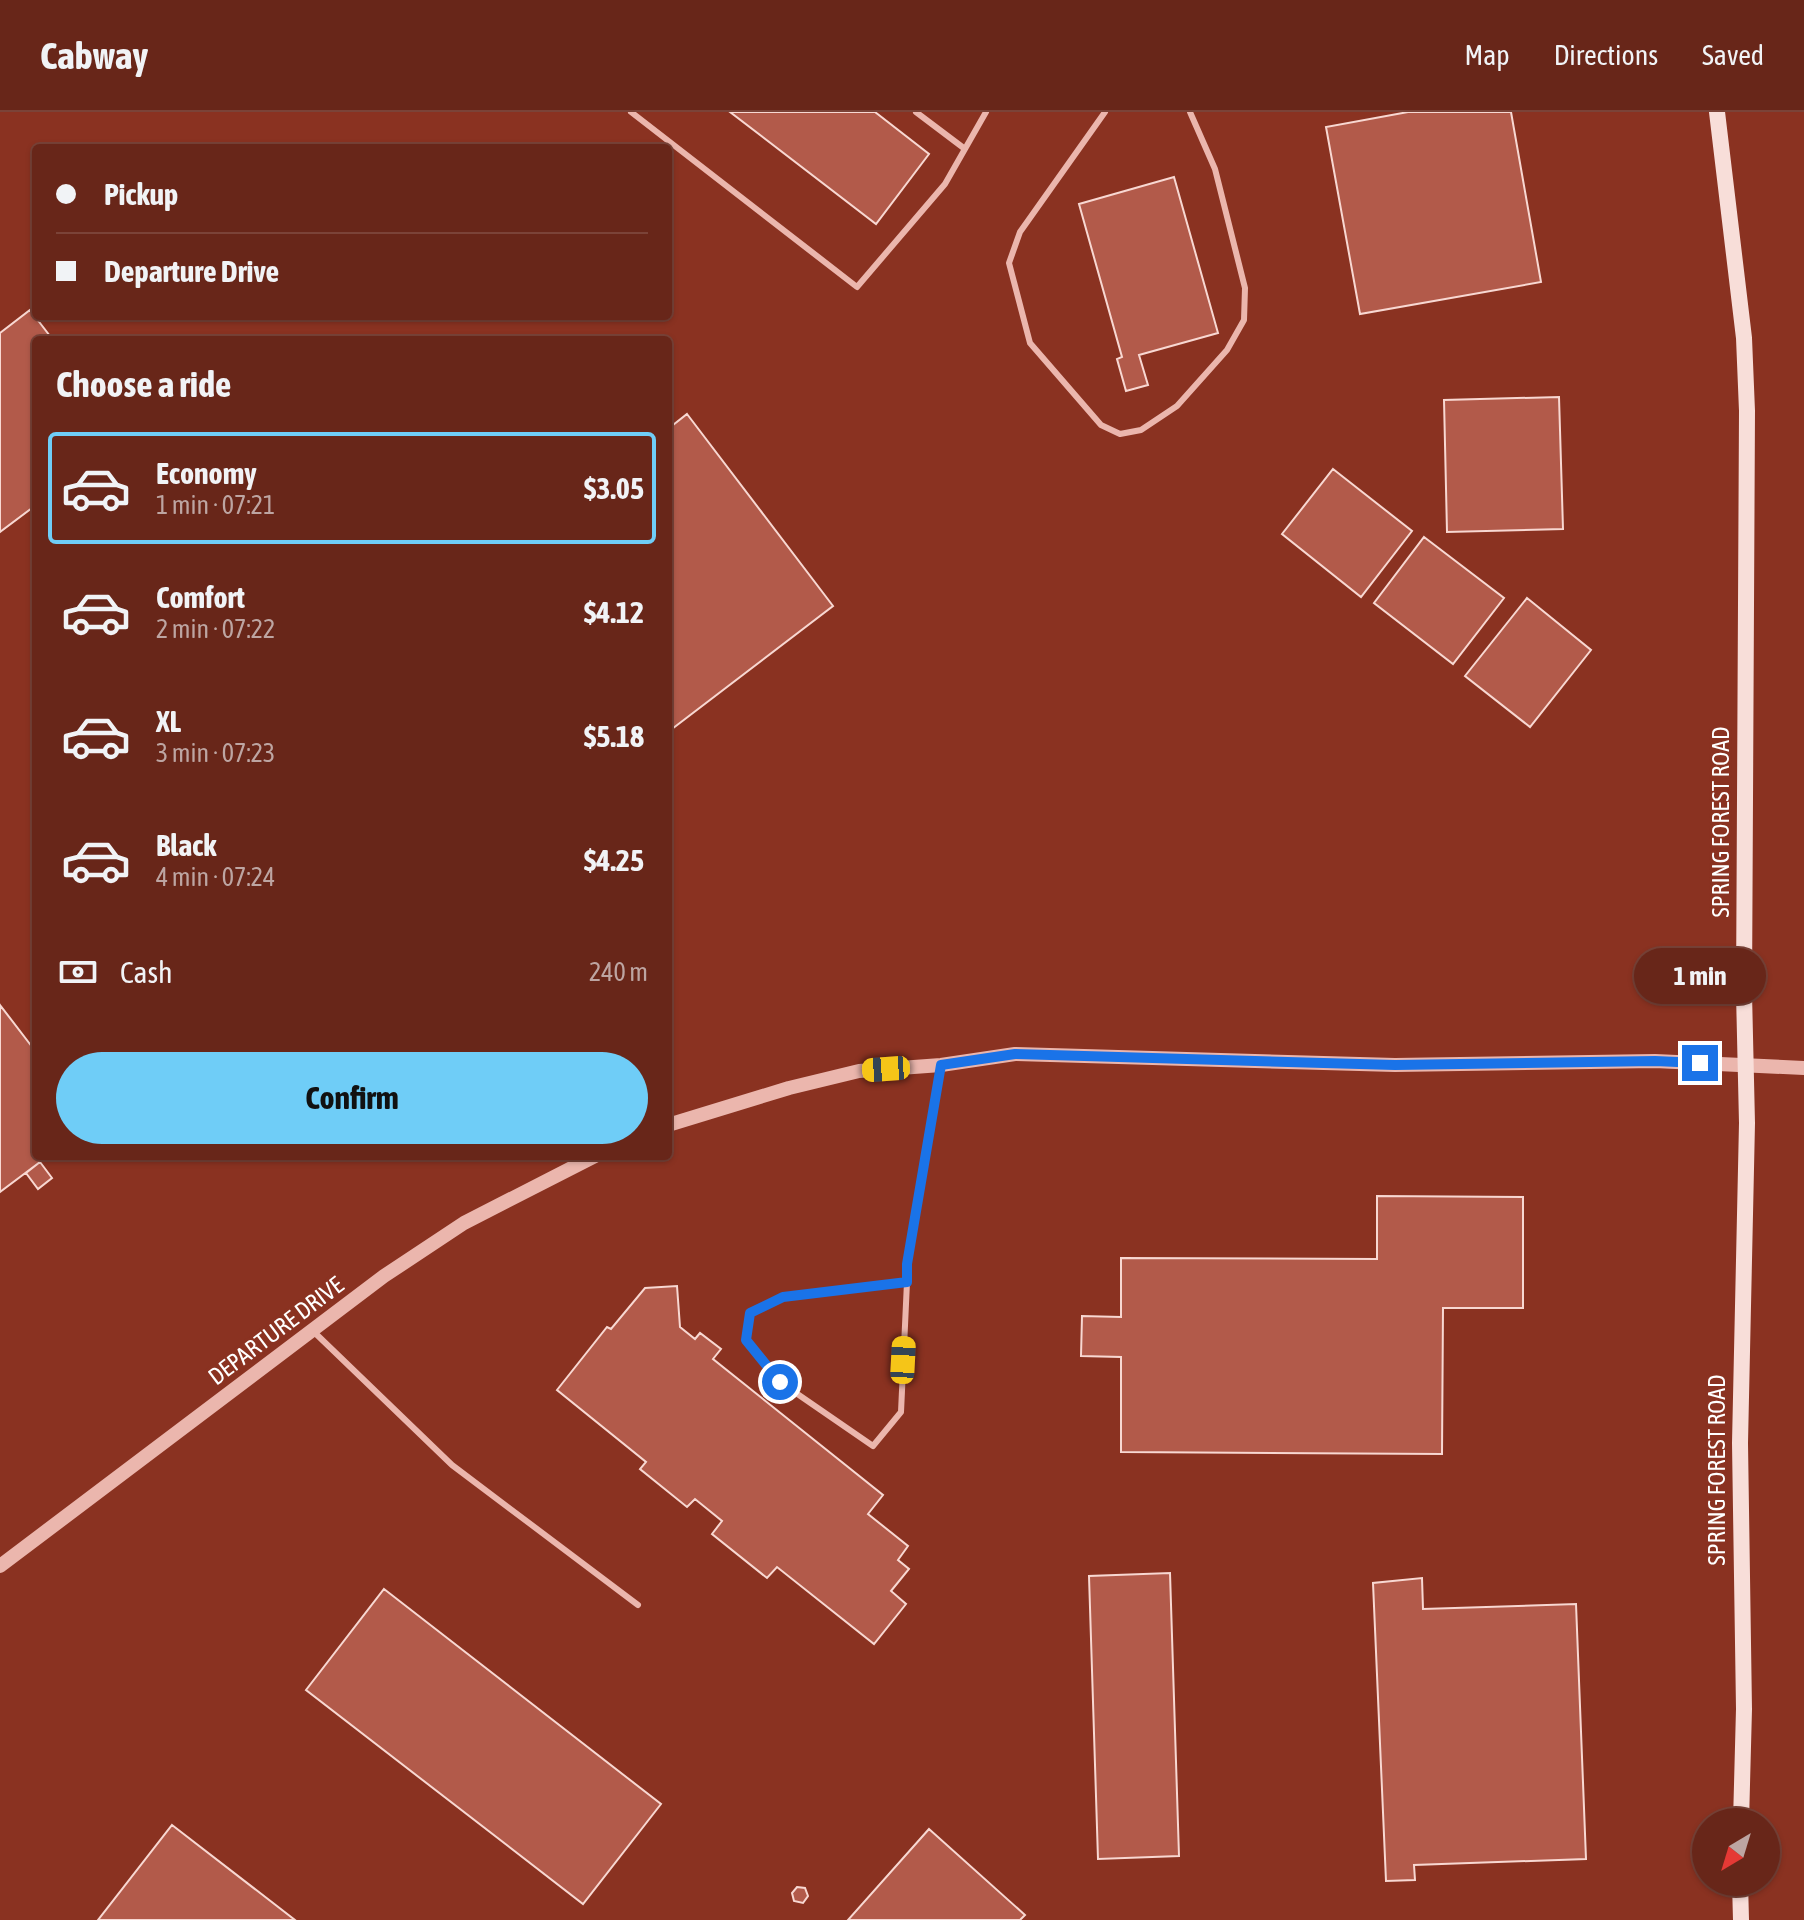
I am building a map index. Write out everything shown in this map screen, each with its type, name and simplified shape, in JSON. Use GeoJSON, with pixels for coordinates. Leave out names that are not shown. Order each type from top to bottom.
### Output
{"type":"FeatureCollection","features":[{"type":"Feature","properties":{"kind":"main road","name":"SPRING FOREST ROAD"},"geometry":{"type":"LineString","coordinates":[[1717,112],[1743,324],[1747,411],[1744,993],[1747,1066],[1740,1443],[1744,1709],[1741,1808]]}},
{"type":"Feature","properties":{"kind":"main road"},"geometry":{"type":"LineString","coordinates":[[1740,1896],[1741,1920]]}},
{"type":"Feature","properties":{"kind":"street"},"geometry":{"type":"LineString","coordinates":[[672,1124],[789,1088],[859,1071],[941,1065],[1015,1054],[1395,1065],[1655,1061],[1804,1068]]}},
{"type":"Feature","properties":{"kind":"street","name":"DEPARTURE DRIVE"},"geometry":{"type":"LineString","coordinates":[[0,1566],[384,1276],[464,1223],[587,1160]]}},
{"type":"Feature","properties":{"kind":"lane"},"geometry":{"type":"LineString","coordinates":[[631,112],[857,287],[945,184],[986,112]]}},
{"type":"Feature","properties":{"kind":"lane"},"geometry":{"type":"LineString","coordinates":[[916,112],[965,149]]}},
{"type":"Feature","properties":{"kind":"lane"},"geometry":{"type":"LineString","coordinates":[[1105,112],[1020,232],[1009,263],[1030,343],[1101,425],[1120,434],[1141,430],[1177,406],[1227,350],[1244,320],[1245,288],[1215,169],[1190,112]]}},
{"type":"Feature","properties":{"kind":"lane"},"geometry":{"type":"LineString","coordinates":[[907,1282],[783,1297],[750,1313],[746,1340],[780,1382],[873,1446],[901,1412],[907,1282],[907,1264],[941,1065]]}},
{"type":"Feature","properties":{"kind":"lane"},"geometry":{"type":"LineString","coordinates":[[312,1331],[452,1465],[638,1605]]}},
{"type":"Feature","properties":{"kind":"building"},"geometry":{"type":"Polygon","coordinates":[[[730,112],[875,112],[929,154],[876,224],[730,112]]]}},
{"type":"Feature","properties":{"kind":"building"},"geometry":{"type":"Polygon","coordinates":[[[1408,112],[1511,112],[1541,282],[1360,314],[1326,127],[1408,112]]]}},
{"type":"Feature","properties":{"kind":"building"},"geometry":{"type":"Polygon","coordinates":[[[1174,177],[1218,333],[1139,355],[1148,385],[1126,391],[1117,359],[1122,357],[1079,204],[1174,177]]]}},
{"type":"Feature","properties":{"kind":"building"},"geometry":{"type":"Polygon","coordinates":[[[30,310],[32,320],[38,320],[50,336],[32,336],[32,508],[0,532],[0,333],[30,310]]]}},
{"type":"Feature","properties":{"kind":"building"},"geometry":{"type":"Polygon","coordinates":[[[1559,397],[1563,529],[1447,532],[1444,400],[1559,397]]]}},
{"type":"Feature","properties":{"kind":"building"},"geometry":{"type":"Polygon","coordinates":[[[687,414],[833,606],[672,729],[672,426],[687,414]]]}},
{"type":"Feature","properties":{"kind":"building"},"geometry":{"type":"Polygon","coordinates":[[[1333,469],[1412,531],[1361,597],[1282,534],[1333,469]]]}},
{"type":"Feature","properties":{"kind":"building"},"geometry":{"type":"Polygon","coordinates":[[[1424,537],[1504,598],[1453,664],[1374,603],[1424,537]]]}},
{"type":"Feature","properties":{"kind":"building"},"geometry":{"type":"Polygon","coordinates":[[[1527,598],[1591,650],[1530,727],[1465,676],[1527,598]]]}},
{"type":"Feature","properties":{"kind":"building"},"geometry":{"type":"Polygon","coordinates":[[[0,1005],[32,1047],[32,1160],[43,1160],[0,1192],[0,1005]]]}},
{"type":"Feature","properties":{"kind":"building"},"geometry":{"type":"Polygon","coordinates":[[[40,1162],[52,1178],[38,1189],[26,1173],[40,1162]]]}},
{"type":"Feature","properties":{"kind":"building"},"geometry":{"type":"Polygon","coordinates":[[[1377,1196],[1523,1197],[1523,1308],[1443,1308],[1442,1454],[1121,1452],[1121,1357],[1081,1356],[1082,1316],[1121,1317],[1121,1258],[1377,1259],[1377,1196]]]}},
{"type":"Feature","properties":{"kind":"building"},"geometry":{"type":"Polygon","coordinates":[[[677,1286],[680,1327],[695,1339],[700,1333],[721,1349],[713,1359],[883,1495],[868,1514],[908,1546],[898,1560],[909,1569],[891,1591],[906,1604],[874,1644],[777,1567],[767,1578],[712,1534],[722,1521],[695,1499],[687,1507],[640,1469],[646,1462],[557,1390],[607,1327],[611,1329],[645,1288],[677,1286]]]}},
{"type":"Feature","properties":{"kind":"building"},"geometry":{"type":"Polygon","coordinates":[[[1170,1573],[1179,1856],[1098,1859],[1089,1576],[1170,1573]]]}},
{"type":"Feature","properties":{"kind":"building"},"geometry":{"type":"Polygon","coordinates":[[[1422,1578],[1423,1609],[1576,1604],[1586,1859],[1414,1865],[1415,1880],[1386,1881],[1373,1583],[1422,1578]]]}},
{"type":"Feature","properties":{"kind":"building"},"geometry":{"type":"Polygon","coordinates":[[[384,1589],[661,1804],[583,1904],[306,1690],[384,1589]]]}},
{"type":"Feature","properties":{"kind":"building"},"geometry":{"type":"Polygon","coordinates":[[[172,1825],[295,1920],[98,1920],[172,1825]]]}},
{"type":"Feature","properties":{"kind":"building"},"geometry":{"type":"Polygon","coordinates":[[[929,1829],[1025,1915],[1020,1920],[848,1920],[929,1829]]]}},
{"type":"Feature","properties":{"kind":"building"},"geometry":{"type":"Polygon","coordinates":[[[797,1887],[805,1888],[808,1896],[803,1903],[794,1901],[792,1893],[797,1887]]]}},
{"type":"Feature","properties":{"kind":"route"},"geometry":{"type":"LineString","coordinates":[[780,1382],[746,1340],[750,1313],[783,1297],[907,1282],[907,1264],[941,1065],[1015,1054],[1395,1065],[1700,1063]]}}]}
